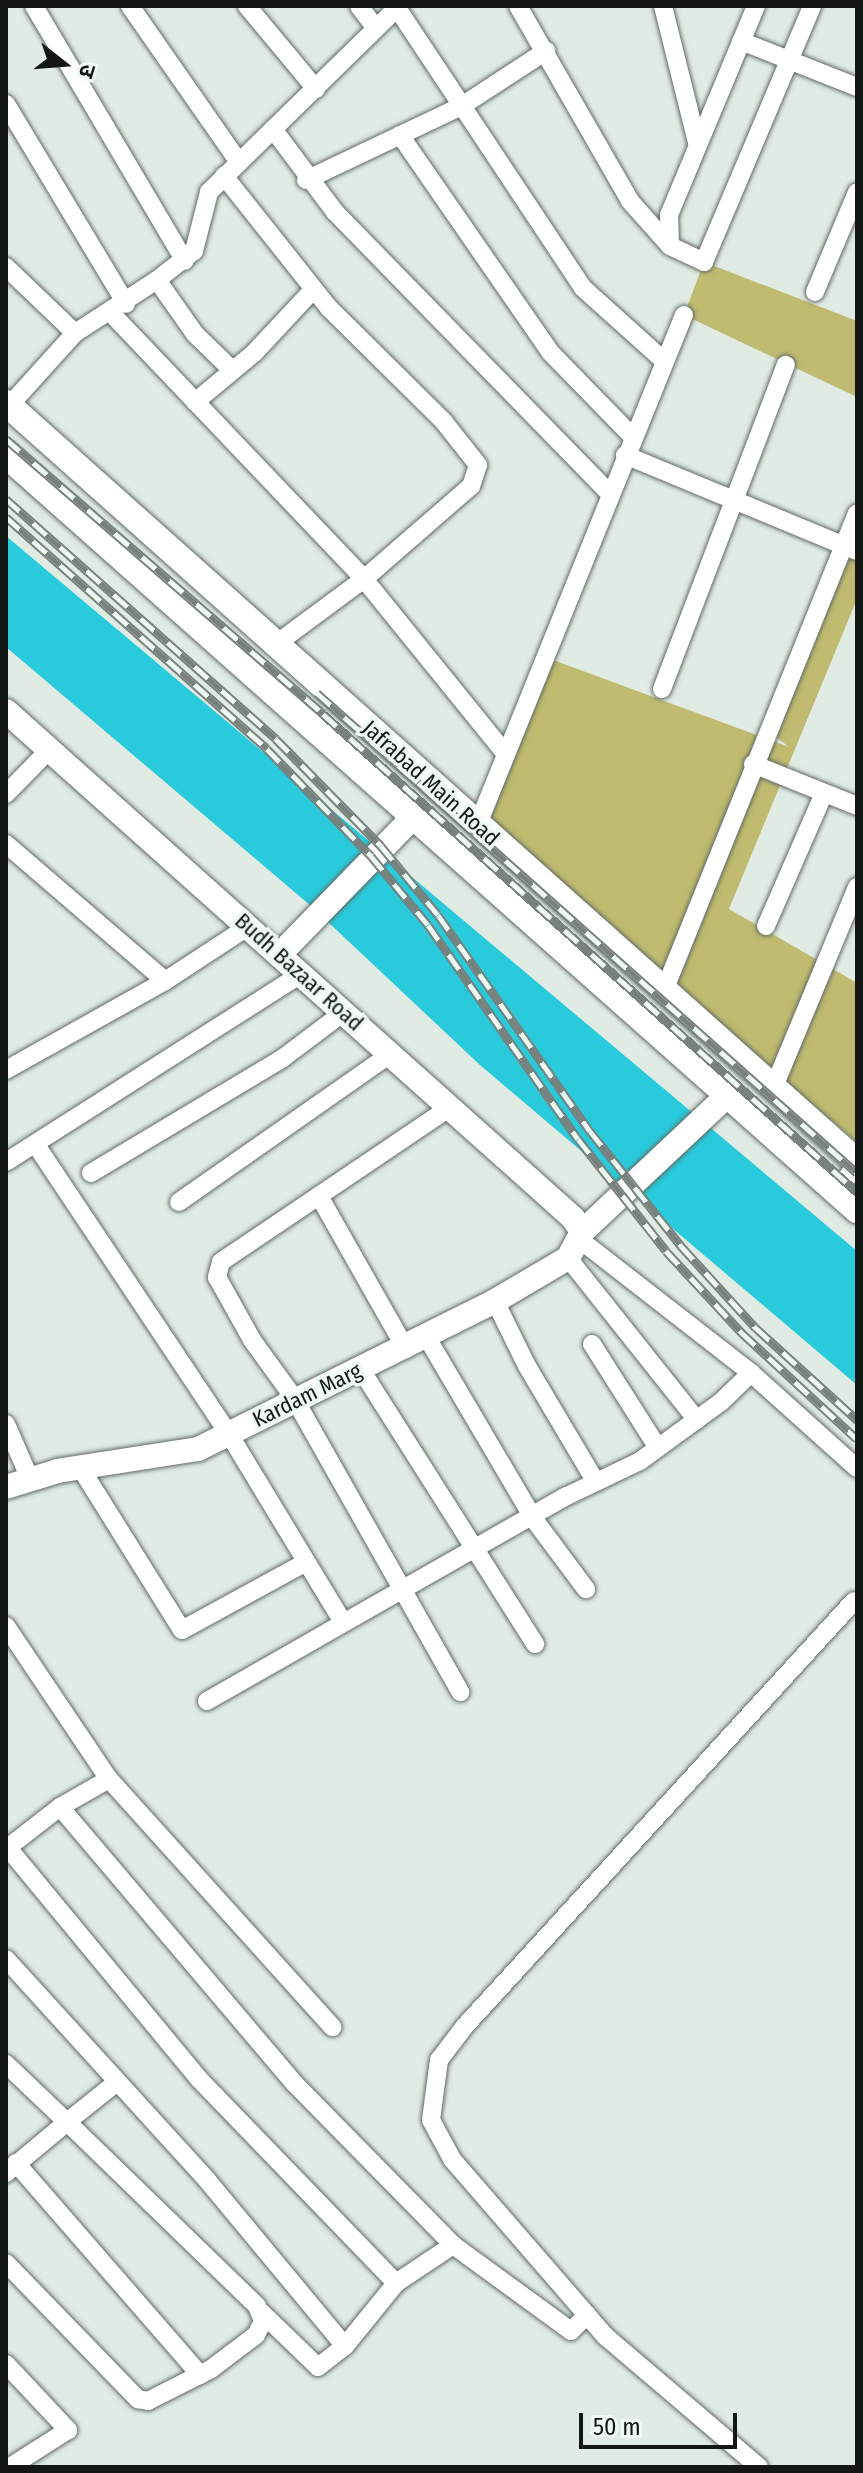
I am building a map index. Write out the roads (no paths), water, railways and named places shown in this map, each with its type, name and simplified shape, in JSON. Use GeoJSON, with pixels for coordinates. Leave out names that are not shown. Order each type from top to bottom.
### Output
{"type":"FeatureCollection","features":[{"type":"Feature","properties":{"kind":"main road","name":"Jafrabad Main Road"},"geometry":{"type":"LineString","coordinates":[[8,404],[857,1162]]}},
{"type":"Feature","properties":{"kind":"main road","name":"Jafrabad Main Road"},"geometry":{"type":"LineString","coordinates":[[6,455],[857,1210]]}},
{"type":"Feature","properties":{"kind":"street"},"geometry":{"type":"LineString","coordinates":[[34,6],[185,261]]}},
{"type":"Feature","properties":{"kind":"street"},"geometry":{"type":"LineString","coordinates":[[130,6],[239,162]]}},
{"type":"Feature","properties":{"kind":"street"},"geometry":{"type":"LineString","coordinates":[[247,6],[316,89]]}},
{"type":"Feature","properties":{"kind":"street"},"geometry":{"type":"LineString","coordinates":[[359,6],[375,27]]}},
{"type":"Feature","properties":{"kind":"street"},"geometry":{"type":"LineString","coordinates":[[518,6],[630,201],[670,246],[704,262],[812,6]]}},
{"type":"Feature","properties":{"kind":"street"},"geometry":{"type":"LineString","coordinates":[[663,6],[697,142]]}},
{"type":"Feature","properties":{"kind":"street"},"geometry":{"type":"LineString","coordinates":[[670,246],[669,215],[756,6]]}},
{"type":"Feature","properties":{"kind":"street"},"geometry":{"type":"LineString","coordinates":[[8,404],[75,333],[118,309],[185,261],[199,241],[209,192],[398,7],[460,107],[583,288],[664,361]]}},
{"type":"Feature","properties":{"kind":"street"},"geometry":{"type":"LineString","coordinates":[[741,41],[857,87]]}},
{"type":"Feature","properties":{"kind":"street"},"geometry":{"type":"LineString","coordinates":[[306,180],[460,107],[546,51]]}},
{"type":"Feature","properties":{"kind":"street"},"geometry":{"type":"LineString","coordinates":[[6,104],[118,309],[195,402],[364,579],[505,753]]}},
{"type":"Feature","properties":{"kind":"street"},"geometry":{"type":"LineString","coordinates":[[273,129],[306,180],[610,494]]}},
{"type":"Feature","properties":{"kind":"street"},"geometry":{"type":"LineString","coordinates":[[400,135],[550,352],[633,437]]}},
{"type":"Feature","properties":{"kind":"street"},"geometry":{"type":"LineString","coordinates":[[224,176],[313,290],[444,422],[478,465],[471,486],[364,579],[276,644]]}},
{"type":"Feature","properties":{"kind":"street"},"geometry":{"type":"LineString","coordinates":[[815,292],[857,192]]}},
{"type":"Feature","properties":{"kind":"street"},"geometry":{"type":"LineString","coordinates":[[6,267],[75,333]]}},
{"type":"Feature","properties":{"kind":"street"},"geometry":{"type":"LineString","coordinates":[[157,280],[195,334],[232,370]]}},
{"type":"Feature","properties":{"kind":"street"},"geometry":{"type":"LineString","coordinates":[[195,402],[313,290]]}},
{"type":"Feature","properties":{"kind":"street"},"geometry":{"type":"LineString","coordinates":[[478,824],[684,315]]}},
{"type":"Feature","properties":{"kind":"street"},"geometry":{"type":"LineString","coordinates":[[662,689],[786,365]]}},
{"type":"Feature","properties":{"kind":"street"},"geometry":{"type":"LineString","coordinates":[[625,455],[850,548]]}},
{"type":"Feature","properties":{"kind":"street"},"geometry":{"type":"LineString","coordinates":[[664,991],[753,764],[850,548],[857,513]]}},
{"type":"Feature","properties":{"kind":"street","name":"Budh Bazaar Road"},"geometry":{"type":"LineString","coordinates":[[6,711],[449,1108],[576,1243]]}},
{"type":"Feature","properties":{"kind":"street"},"geometry":{"type":"LineString","coordinates":[[6,794],[49,750]]}},
{"type":"Feature","properties":{"kind":"street"},"geometry":{"type":"LineString","coordinates":[[753,764],[857,806]]}},
{"type":"Feature","properties":{"kind":"street"},"geometry":{"type":"LineString","coordinates":[[766,926],[824,793]]}},
{"type":"Feature","properties":{"kind":"street"},"geometry":{"type":"LineString","coordinates":[[279,955],[413,817]]}},
{"type":"Feature","properties":{"kind":"street"},"geometry":{"type":"LineString","coordinates":[[6,844],[165,981]]}},
{"type":"Feature","properties":{"kind":"street"},"geometry":{"type":"LineString","coordinates":[[773,1089],[857,887]]}},
{"type":"Feature","properties":{"kind":"street"},"geometry":{"type":"LineString","coordinates":[[6,1070],[165,981],[249,926]]}},
{"type":"Feature","properties":{"kind":"street"},"geometry":{"type":"LineString","coordinates":[[6,1162],[299,975]]}},
{"type":"Feature","properties":{"kind":"street"},"geometry":{"type":"LineString","coordinates":[[91,1173],[283,1058],[344,1012]]}},
{"type":"Feature","properties":{"kind":"street"},"geometry":{"type":"LineString","coordinates":[[179,1202],[389,1055]]}},
{"type":"Feature","properties":{"kind":"street","name":"Kardam Marg"},"geometry":{"type":"LineString","coordinates":[[6,1487],[80,1467],[169,1456],[229,1434],[294,1398],[416,1343],[495,1301],[576,1243],[727,1096]]}},
{"type":"Feature","properties":{"kind":"street"},"geometry":{"type":"LineString","coordinates":[[449,1108],[221,1262],[217,1277],[252,1340],[294,1398],[405,1589],[460,1692]]}},
{"type":"Feature","properties":{"kind":"street"},"geometry":{"type":"LineString","coordinates":[[36,1145],[229,1434],[343,1622]]}},
{"type":"Feature","properties":{"kind":"street"},"geometry":{"type":"LineString","coordinates":[[837,1192],[857,1162]]}},
{"type":"Feature","properties":{"kind":"street"},"geometry":{"type":"LineString","coordinates":[[319,1196],[533,1518],[586,1589]]}},
{"type":"Feature","properties":{"kind":"street"},"geometry":{"type":"LineString","coordinates":[[576,1243],[751,1373],[857,1468]]}},
{"type":"Feature","properties":{"kind":"street"},"geometry":{"type":"LineString","coordinates":[[576,1243],[697,1420]]}},
{"type":"Feature","properties":{"kind":"street"},"geometry":{"type":"LineString","coordinates":[[495,1301],[527,1366],[596,1482]]}},
{"type":"Feature","properties":{"kind":"street"},"geometry":{"type":"LineString","coordinates":[[592,1344],[658,1448]]}},
{"type":"Feature","properties":{"kind":"street"},"geometry":{"type":"LineString","coordinates":[[360,1368],[473,1552],[535,1644]]}},
{"type":"Feature","properties":{"kind":"street"},"geometry":{"type":"LineString","coordinates":[[207,1701],[658,1448],[697,1420],[751,1373]]}},
{"type":"Feature","properties":{"kind":"street"},"geometry":{"type":"LineString","coordinates":[[6,1424],[30,1479]]}},
{"type":"Feature","properties":{"kind":"street"},"geometry":{"type":"LineString","coordinates":[[80,1467],[182,1630],[306,1562]]}},
{"type":"Feature","properties":{"kind":"street"},"geometry":{"type":"LineString","coordinates":[[759,2467],[587,2315],[452,2159],[431,2120],[439,2060],[854,1601]]}},
{"type":"Feature","properties":{"kind":"street"},"geometry":{"type":"LineString","coordinates":[[6,1626],[109,1779],[332,2027]]}},
{"type":"Feature","properties":{"kind":"street"},"geometry":{"type":"LineString","coordinates":[[109,1779],[60,1807],[7,1849],[199,2079],[396,2283]]}},
{"type":"Feature","properties":{"kind":"street"},"geometry":{"type":"LineString","coordinates":[[60,1807],[295,2084],[453,2245],[571,2331],[587,2315]]}},
{"type":"Feature","properties":{"kind":"street"},"geometry":{"type":"LineString","coordinates":[[6,1959],[207,2180],[345,2346]]}},
{"type":"Feature","properties":{"kind":"street"},"geometry":{"type":"LineString","coordinates":[[6,2064],[318,2367],[345,2346],[396,2283],[453,2245]]}},
{"type":"Feature","properties":{"kind":"street"},"geometry":{"type":"LineString","coordinates":[[117,2082],[11,2168],[200,2375]]}},
{"type":"Feature","properties":{"kind":"street"},"geometry":{"type":"LineString","coordinates":[[6,2263],[138,2399],[148,2401],[200,2375],[250,2342],[263,2321],[261,2312]]}},
{"type":"Feature","properties":{"kind":"street"},"geometry":{"type":"LineString","coordinates":[[6,2364],[68,2430],[10,2467]]}},
{"type":"Feature","properties":{"kind":"water"},"geometry":{"type":"Polygon","coordinates":[[[6,536],[857,1251],[857,1385],[480,1065],[311,906],[6,647],[6,536]]]}},
{"type":"Feature","properties":{"kind":"railway"},"geometry":{"type":"LineString","coordinates":[[6,439],[323,714],[857,1192]]}},
{"type":"Feature","properties":{"kind":"railway"},"geometry":{"type":"LineString","coordinates":[[6,499],[276,739],[381,846],[438,915],[590,1131],[681,1246],[756,1328],[857,1420]]}},
{"type":"Feature","properties":{"kind":"railway"},"geometry":{"type":"LineString","coordinates":[[6,517],[267,749],[371,856],[428,925],[578,1139],[666,1251],[742,1333],[857,1439]]}},
{"type":"Feature","properties":{"kind":"railway"},"geometry":{"type":"LineString","coordinates":[[317,693],[857,1173]]}}]}
